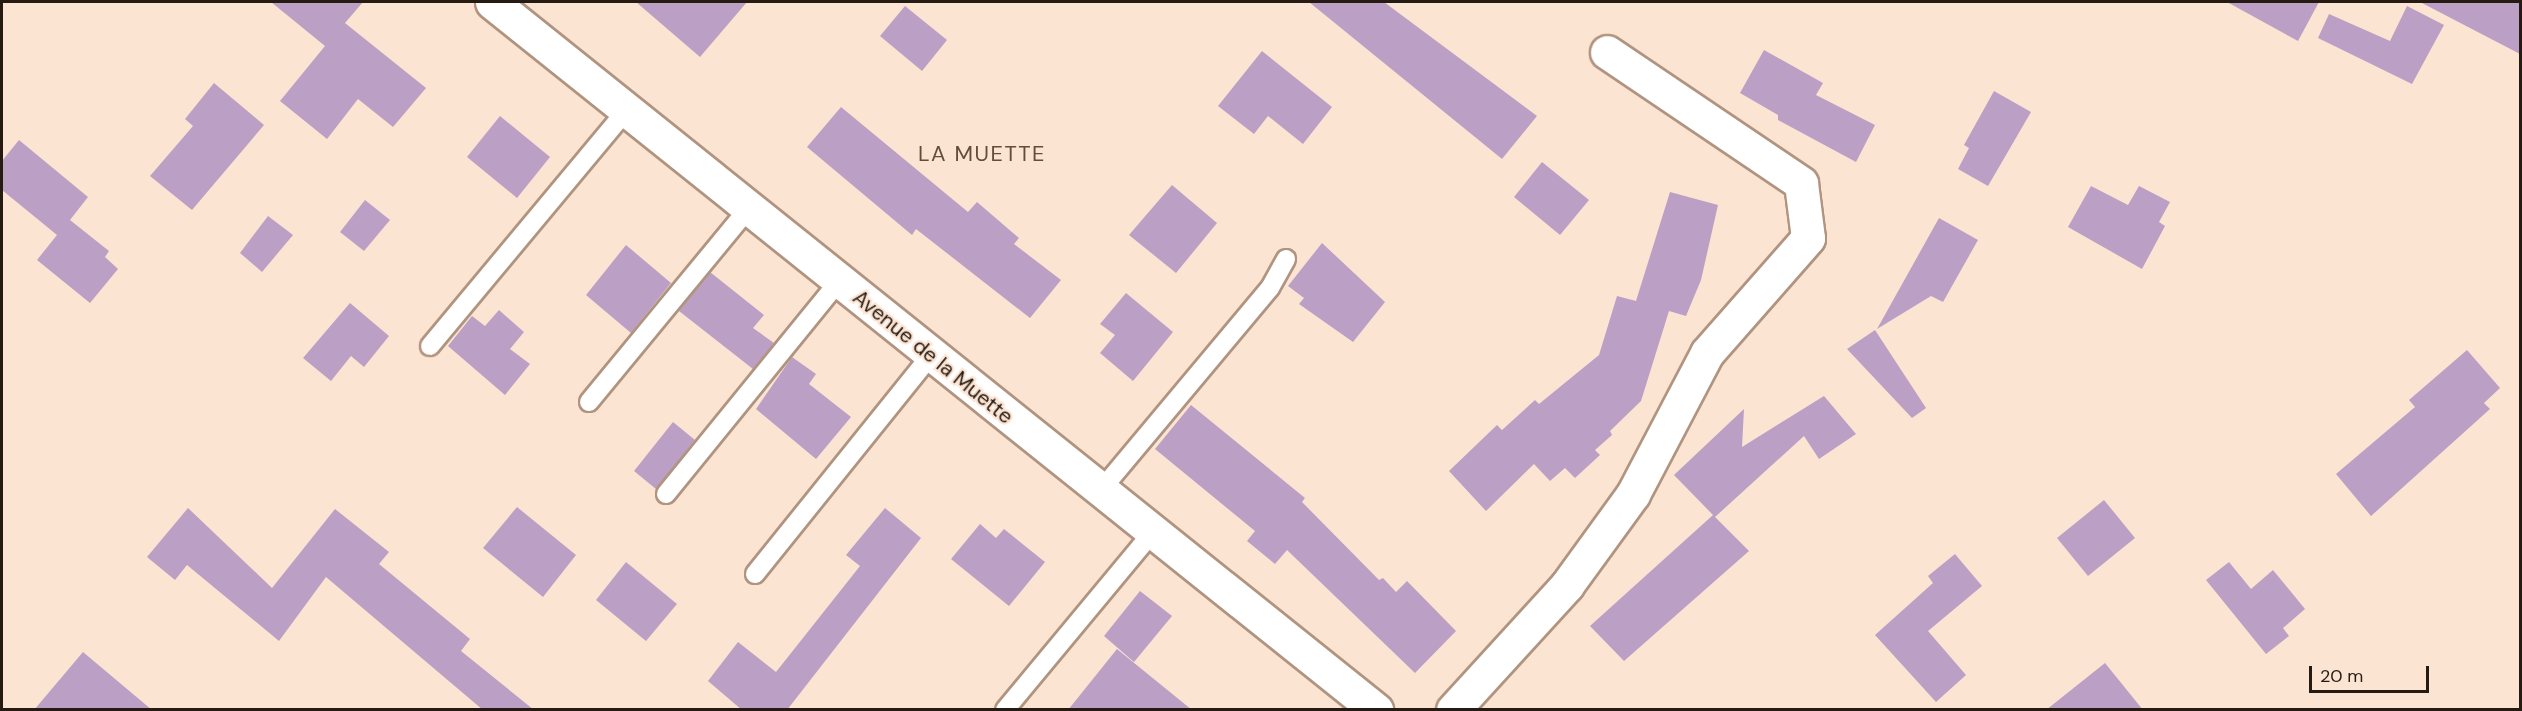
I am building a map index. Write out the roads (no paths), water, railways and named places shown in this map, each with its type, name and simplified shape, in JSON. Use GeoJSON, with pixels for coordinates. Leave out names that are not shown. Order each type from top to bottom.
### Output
{"type":"FeatureCollection","features":[{"type":"Feature","properties":{"kind":"street","name":"Avenue de la Muette"},"geometry":{"type":"LineString","coordinates":[[492,2],[1376,710]]}},
{"type":"Feature","properties":{"kind":"street"},"geometry":{"type":"LineString","coordinates":[[1453,710],[1567,585],[1633,494],[1707,353],[1808,238],[1801,183],[1607,52]]}},
{"type":"Feature","properties":{"kind":"lane"},"geometry":{"type":"LineString","coordinates":[[430,346],[626,111]]}},
{"type":"Feature","properties":{"kind":"lane"},"geometry":{"type":"LineString","coordinates":[[589,402],[748,209]]}},
{"type":"Feature","properties":{"kind":"lane"},"geometry":{"type":"LineString","coordinates":[[1101,490],[1270,288],[1286,258]]}},
{"type":"Feature","properties":{"kind":"lane"},"geometry":{"type":"LineString","coordinates":[[666,494],[839,281]]}},
{"type":"Feature","properties":{"kind":"lane"},"geometry":{"type":"LineString","coordinates":[[755,574],[931,355]]}},
{"type":"Feature","properties":{"kind":"lane"},"geometry":{"type":"LineString","coordinates":[[1005,710],[1153,532]]}},
{"type":"Feature","properties":{"kind":"district","name":"LA MUETTE"},"geometry":{"type":"Point","coordinates":[982,154]}}]}
